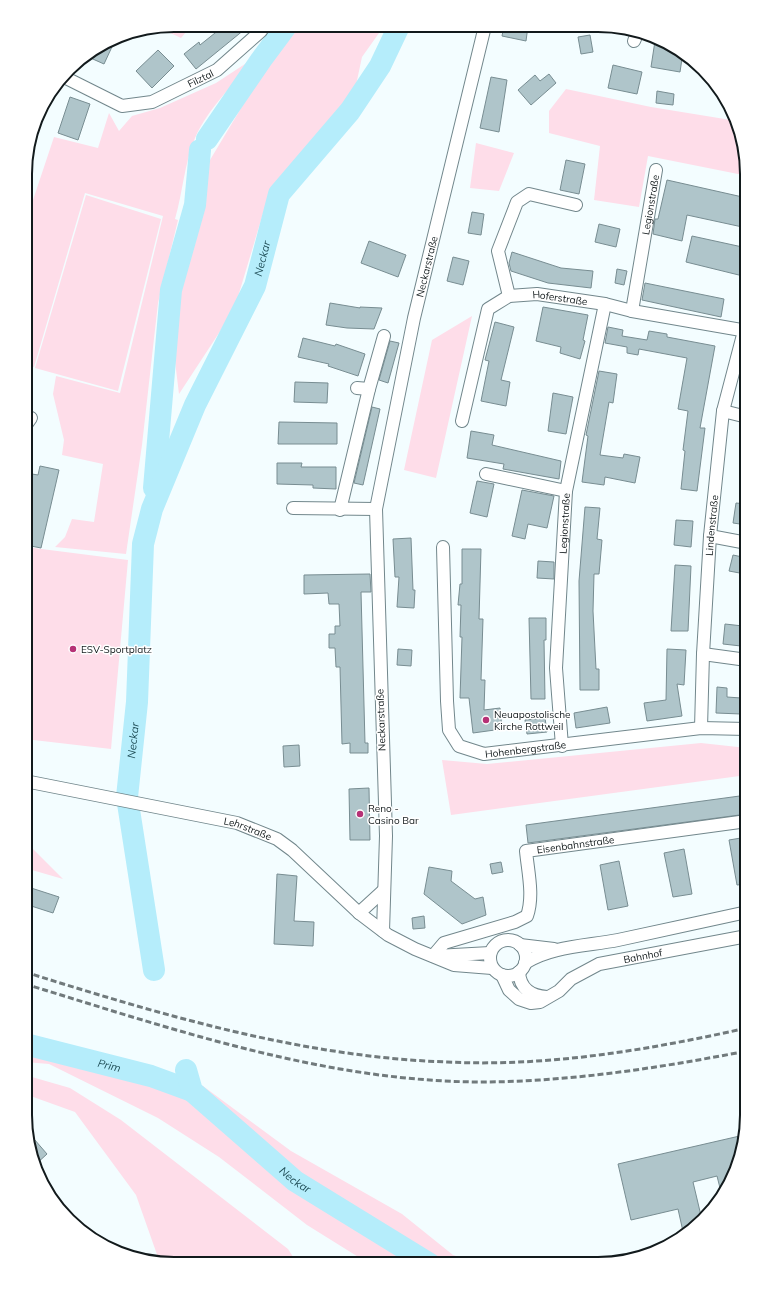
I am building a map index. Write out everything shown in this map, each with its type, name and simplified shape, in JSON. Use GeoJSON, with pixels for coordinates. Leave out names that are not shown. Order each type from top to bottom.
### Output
{"type":"FeatureCollection","features":[{"type":"Feature","properties":{"kind":"street","name":"Filztal"},"geometry":{"type":"LineString","coordinates":[[68,79],[122,106],[152,102],[218,70],[260,32]]}},
{"type":"Feature","properties":{"kind":"street","name":"Neckarstraße"},"geometry":{"type":"LineString","coordinates":[[383,931],[383,891],[386,836],[376,509],[414,318],[484,32]]}},
{"type":"Feature","properties":{"kind":"street","name":"Legionstraße"},"geometry":{"type":"LineString","coordinates":[[632,311],[656,170]]}},
{"type":"Feature","properties":{"kind":"street"},"geometry":{"type":"LineString","coordinates":[[509,296],[498,251],[517,202],[529,194],[576,205]]}},
{"type":"Feature","properties":{"kind":"street","name":"Hoferstraße"},"geometry":{"type":"LineString","coordinates":[[462,421],[488,309],[509,296],[537,294],[605,304],[632,311],[740,329]]}},
{"type":"Feature","properties":{"kind":"street","name":"Legionstraße"},"geometry":{"type":"LineString","coordinates":[[562,746],[556,668],[566,491],[605,304]]}},
{"type":"Feature","properties":{"kind":"street"},"geometry":{"type":"LineString","coordinates":[[340,510],[363,388],[384,336]]}},
{"type":"Feature","properties":{"kind":"street","name":"Lindenstraße"},"geometry":{"type":"LineString","coordinates":[[701,728],[703,654],[710,536],[723,411],[740,351]]}},
{"type":"Feature","properties":{"kind":"street"},"geometry":{"type":"LineString","coordinates":[[723,411],[740,415]]}},
{"type":"Feature","properties":{"kind":"street"},"geometry":{"type":"LineString","coordinates":[[486,474],[566,491]]}},
{"type":"Feature","properties":{"kind":"street"},"geometry":{"type":"LineString","coordinates":[[293,508],[340,510],[376,509]]}},
{"type":"Feature","properties":{"kind":"street"},"geometry":{"type":"LineString","coordinates":[[710,536],[740,542]]}},
{"type":"Feature","properties":{"kind":"street","name":"Hohenbergstraße"},"geometry":{"type":"LineString","coordinates":[[443,547],[449,730],[459,746],[484,754],[562,746],[701,728],[740,729]]}},
{"type":"Feature","properties":{"kind":"street"},"geometry":{"type":"LineString","coordinates":[[703,654],[740,659]]}},
{"type":"Feature","properties":{"kind":"street","name":"Lehrstraße"},"geometry":{"type":"LineString","coordinates":[[32,782],[237,823],[277,839],[359,913],[383,931],[454,966],[492,968]]}},
{"type":"Feature","properties":{"kind":"street","name":"Eisenbahnstraße"},"geometry":{"type":"LineString","coordinates":[[433,956],[444,943],[515,922],[527,916],[530,907],[530,894],[526,851],[740,822]]}},
{"type":"Feature","properties":{"kind":"street"},"geometry":{"type":"LineString","coordinates":[[359,913],[383,891]]}},
{"type":"Feature","properties":{"kind":"street"},"geometry":{"type":"LineString","coordinates":[[561,950],[520,945],[513,941],[503,941],[495,945],[490,953],[490,962],[492,968],[502,975],[510,976],[535,957],[561,950],[740,913]]}},
{"type":"Feature","properties":{"kind":"street","name":"Bahnhof"},"geometry":{"type":"LineString","coordinates":[[502,975],[509,990],[519,999],[531,1003],[540,1002],[559,991],[571,979],[599,964],[740,937]]}},
{"type":"Feature","properties":{"kind":"street"},"geometry":{"type":"LineString","coordinates":[[520,945],[525,953],[521,982],[526,990],[536,996],[548,997]]}},
{"type":"Feature","properties":{"kind":"street","name":"Lehrstraße"},"geometry":{"type":"LineString","coordinates":[[433,956],[490,953]]}},
{"type":"Feature","properties":{"kind":"shaded area"},"geometry":{"type":"Polygon","coordinates":[[[168,32],[186,32],[181,38],[168,32]]]}},
{"type":"Feature","properties":{"kind":"shaded area"},"geometry":{"type":"Polygon","coordinates":[[[296,32],[380,32],[362,57],[353,99],[267,200],[234,310],[179,394],[174,353],[176,304],[189,256],[207,165],[270,60],[296,32]]]}},
{"type":"Feature","properties":{"kind":"shaded area"},"geometry":{"type":"Polygon","coordinates":[[[260,54],[224,94],[208,115],[195,138],[188,158],[175,219],[178,220],[158,303],[142,445],[126,554],[55,547],[65,537],[72,519],[94,522],[103,464],[62,455],[64,440],[53,394],[56,376],[120,393],[163,216],[85,193],[34,367],[32,366],[32,203],[54,137],[98,148],[109,113],[119,131],[132,116],[160,108],[216,83],[260,54]]]}},
{"type":"Feature","properties":{"kind":"shaded area"},"geometry":{"type":"Polygon","coordinates":[[[566,89],[651,107],[729,120],[739,155],[740,174],[648,156],[639,207],[594,200],[600,146],[549,133],[549,111],[566,89]]]}},
{"type":"Feature","properties":{"kind":"shaded area"},"geometry":{"type":"Polygon","coordinates":[[[476,143],[514,153],[499,191],[470,188],[476,143]]]}},
{"type":"Feature","properties":{"kind":"shaded area"},"geometry":{"type":"Polygon","coordinates":[[[86,195],[161,219],[118,391],[35,368],[86,195]]]}},
{"type":"Feature","properties":{"kind":"shaded area"},"geometry":{"type":"Polygon","coordinates":[[[472,316],[436,478],[404,470],[432,340],[472,316]]]}},
{"type":"Feature","properties":{"kind":"shaded area","name":"ESV-Sportplatz"},"geometry":{"type":"Polygon","coordinates":[[[32,548],[128,560],[111,749],[32,740],[32,548]]]}},
{"type":"Feature","properties":{"kind":"shaded area"},"geometry":{"type":"Polygon","coordinates":[[[701,743],[740,747],[740,776],[451,815],[442,760],[487,764],[701,743]]]}},
{"type":"Feature","properties":{"kind":"shaded area"},"geometry":{"type":"Polygon","coordinates":[[[32,848],[63,879],[32,870],[32,848]]]}},
{"type":"Feature","properties":{"kind":"shaded area"},"geometry":{"type":"Polygon","coordinates":[[[32,1035],[52,1040],[166,1081],[203,1086],[291,1151],[402,1214],[453,1255],[459,1257],[358,1257],[307,1225],[219,1157],[158,1118],[49,1064],[32,1063],[32,1035]]]}},
{"type":"Feature","properties":{"kind":"shaded area"},"geometry":{"type":"Polygon","coordinates":[[[32,1077],[70,1088],[121,1120],[288,1249],[293,1257],[158,1256],[136,1195],[75,1112],[32,1097],[32,1077]]]}},
{"type":"Feature","properties":{"kind":"building"},"geometry":{"type":"Polygon","coordinates":[[[216,32],[241,32],[196,69],[184,54],[199,42],[200,45],[216,32]]]}},
{"type":"Feature","properties":{"kind":"building"},"geometry":{"type":"Polygon","coordinates":[[[503,32],[527,32],[526,41],[502,36],[503,32]]]}},
{"type":"Feature","properties":{"kind":"building"},"geometry":{"type":"Polygon","coordinates":[[[590,35],[593,52],[581,54],[578,37],[590,35]]]}},
{"type":"Feature","properties":{"kind":"building"},"geometry":{"type":"Polygon","coordinates":[[[655,44],[682,59],[680,72],[651,67],[655,44]]]}},
{"type":"Feature","properties":{"kind":"building"},"geometry":{"type":"Polygon","coordinates":[[[112,46],[104,64],[91,58],[112,46]]]}},
{"type":"Feature","properties":{"kind":"building"},"geometry":{"type":"Polygon","coordinates":[[[158,50],[174,66],[152,88],[136,71],[158,50]]]}},
{"type":"Feature","properties":{"kind":"building"},"geometry":{"type":"Polygon","coordinates":[[[613,65],[642,72],[637,94],[608,88],[613,65]]]}},
{"type":"Feature","properties":{"kind":"building"},"geometry":{"type":"Polygon","coordinates":[[[549,74],[556,83],[531,105],[518,90],[535,75],[540,81],[549,74]]]}},
{"type":"Feature","properties":{"kind":"building"},"geometry":{"type":"Polygon","coordinates":[[[491,77],[507,80],[499,132],[480,128],[491,77]]]}},
{"type":"Feature","properties":{"kind":"building"},"geometry":{"type":"Polygon","coordinates":[[[657,91],[674,94],[673,105],[656,103],[657,91]]]}},
{"type":"Feature","properties":{"kind":"building"},"geometry":{"type":"Polygon","coordinates":[[[70,97],[90,104],[78,140],[58,133],[70,97]]]}},
{"type":"Feature","properties":{"kind":"building"},"geometry":{"type":"Polygon","coordinates":[[[566,160],[585,164],[579,194],[560,190],[566,160]]]}},
{"type":"Feature","properties":{"kind":"building"},"geometry":{"type":"Polygon","coordinates":[[[667,180],[740,196],[740,226],[687,215],[682,241],[653,234],[655,219],[658,219],[667,180]]]}},
{"type":"Feature","properties":{"kind":"building"},"geometry":{"type":"Polygon","coordinates":[[[472,212],[484,214],[481,235],[468,233],[472,212]]]}},
{"type":"Feature","properties":{"kind":"building"},"geometry":{"type":"Polygon","coordinates":[[[599,224],[620,229],[616,247],[595,242],[599,224]]]}},
{"type":"Feature","properties":{"kind":"building"},"geometry":{"type":"Polygon","coordinates":[[[692,236],[740,246],[740,275],[686,262],[692,236]]]}},
{"type":"Feature","properties":{"kind":"building"},"geometry":{"type":"Polygon","coordinates":[[[369,241],[406,255],[398,277],[361,263],[369,241]]]}},
{"type":"Feature","properties":{"kind":"building"},"geometry":{"type":"Polygon","coordinates":[[[512,252],[561,268],[593,271],[591,288],[548,283],[511,271],[509,263],[512,252]]]}},
{"type":"Feature","properties":{"kind":"building"},"geometry":{"type":"Polygon","coordinates":[[[453,257],[469,261],[463,285],[447,281],[453,257]]]}},
{"type":"Feature","properties":{"kind":"building"},"geometry":{"type":"Polygon","coordinates":[[[617,269],[627,271],[624,285],[615,283],[617,269]]]}},
{"type":"Feature","properties":{"kind":"building"},"geometry":{"type":"Polygon","coordinates":[[[645,283],[724,299],[721,317],[642,300],[645,283]]]}},
{"type":"Feature","properties":{"kind":"building"},"geometry":{"type":"Polygon","coordinates":[[[330,303],[360,308],[382,308],[374,329],[347,328],[326,325],[330,303]]]}},
{"type":"Feature","properties":{"kind":"building"},"geometry":{"type":"Polygon","coordinates":[[[543,307],[588,315],[583,340],[585,341],[580,359],[560,353],[561,347],[536,341],[543,307]]]}},
{"type":"Feature","properties":{"kind":"building"},"geometry":{"type":"Polygon","coordinates":[[[495,322],[514,327],[501,380],[510,382],[506,406],[481,401],[489,361],[485,360],[495,322]]]}},
{"type":"Feature","properties":{"kind":"building"},"geometry":{"type":"Polygon","coordinates":[[[608,327],[623,330],[622,336],[647,340],[649,331],[667,334],[667,337],[715,346],[700,428],[705,428],[697,491],[681,489],[685,451],[683,450],[688,411],[678,409],[687,358],[639,349],[638,355],[627,353],[627,347],[605,343],[608,327]]]}},
{"type":"Feature","properties":{"kind":"building"},"geometry":{"type":"Polygon","coordinates":[[[303,338],[335,346],[336,344],[365,354],[358,376],[328,366],[329,364],[298,357],[303,338]]]}},
{"type":"Feature","properties":{"kind":"building"},"geometry":{"type":"Polygon","coordinates":[[[390,341],[399,343],[388,383],[379,380],[390,341]]]}},
{"type":"Feature","properties":{"kind":"building"},"geometry":{"type":"Polygon","coordinates":[[[599,371],[617,374],[613,403],[609,402],[600,455],[623,458],[624,454],[640,457],[635,483],[605,477],[604,485],[582,482],[588,436],[586,435],[599,371]]]}},
{"type":"Feature","properties":{"kind":"building"},"geometry":{"type":"Polygon","coordinates":[[[295,382],[328,383],[327,403],[294,402],[295,382]]]}},
{"type":"Feature","properties":{"kind":"building"},"geometry":{"type":"Polygon","coordinates":[[[553,393],[573,397],[566,434],[548,431],[553,393]]]}},
{"type":"Feature","properties":{"kind":"building"},"geometry":{"type":"Polygon","coordinates":[[[372,407],[380,409],[363,485],[354,483],[372,407]]]}},
{"type":"Feature","properties":{"kind":"building"},"geometry":{"type":"Polygon","coordinates":[[[279,422],[337,423],[337,444],[278,444],[279,422]]]}},
{"type":"Feature","properties":{"kind":"building"},"geometry":{"type":"Polygon","coordinates":[[[471,431],[494,435],[492,445],[561,461],[559,479],[503,469],[504,464],[467,458],[471,431]]]}},
{"type":"Feature","properties":{"kind":"building"},"geometry":{"type":"Polygon","coordinates":[[[277,463],[302,463],[301,467],[336,467],[336,489],[313,488],[313,485],[277,484],[277,463]]]}},
{"type":"Feature","properties":{"kind":"building"},"geometry":{"type":"Polygon","coordinates":[[[40,466],[59,470],[41,548],[32,546],[32,474],[38,475],[40,466]]]}},
{"type":"Feature","properties":{"kind":"building"},"geometry":{"type":"Polygon","coordinates":[[[477,481],[494,484],[487,517],[470,513],[477,481]]]}},
{"type":"Feature","properties":{"kind":"building"},"geometry":{"type":"Polygon","coordinates":[[[522,490],[554,496],[547,528],[528,524],[525,539],[512,536],[522,490]]]}},
{"type":"Feature","properties":{"kind":"building"},"geometry":{"type":"Polygon","coordinates":[[[736,503],[740,503],[740,524],[733,523],[736,503]]]}},
{"type":"Feature","properties":{"kind":"building"},"geometry":{"type":"Polygon","coordinates":[[[585,507],[600,508],[597,539],[602,540],[599,574],[594,574],[593,611],[596,669],[599,669],[599,690],[580,690],[579,581],[585,507]]]}},
{"type":"Feature","properties":{"kind":"building"},"geometry":{"type":"Polygon","coordinates":[[[676,520],[693,521],[691,547],[674,545],[676,520]]]}},
{"type":"Feature","properties":{"kind":"building"},"geometry":{"type":"Polygon","coordinates":[[[411,538],[413,590],[415,590],[414,608],[397,607],[399,577],[395,577],[393,539],[411,538]]]}},
{"type":"Feature","properties":{"kind":"building"},"geometry":{"type":"Polygon","coordinates":[[[462,549],[481,549],[479,619],[483,619],[481,680],[485,680],[484,710],[500,708],[502,729],[473,733],[469,698],[460,698],[462,637],[460,637],[461,605],[458,605],[460,584],[462,584],[462,549]]]}},
{"type":"Feature","properties":{"kind":"building"},"geometry":{"type":"Polygon","coordinates":[[[733,555],[740,556],[740,573],[729,571],[733,555]]]}},
{"type":"Feature","properties":{"kind":"building"},"geometry":{"type":"Polygon","coordinates":[[[538,561],[554,562],[554,579],[537,578],[538,561]]]}},
{"type":"Feature","properties":{"kind":"building"},"geometry":{"type":"Polygon","coordinates":[[[675,565],[691,566],[688,631],[671,631],[675,565]]]}},
{"type":"Feature","properties":{"kind":"building"},"geometry":{"type":"Polygon","coordinates":[[[370,574],[371,592],[361,592],[365,743],[368,743],[368,753],[350,753],[350,743],[342,744],[340,667],[336,667],[335,648],[329,648],[329,634],[335,634],[335,626],[340,626],[339,604],[329,604],[328,593],[304,594],[304,575],[370,574]]]}},
{"type":"Feature","properties":{"kind":"building"},"geometry":{"type":"Polygon","coordinates":[[[529,618],[546,618],[546,640],[544,640],[545,699],[531,699],[529,618]]]}},
{"type":"Feature","properties":{"kind":"building"},"geometry":{"type":"Polygon","coordinates":[[[725,624],[740,626],[740,646],[723,644],[725,624]]]}},
{"type":"Feature","properties":{"kind":"building"},"geometry":{"type":"Polygon","coordinates":[[[398,649],[412,650],[411,666],[397,665],[398,649]]]}},
{"type":"Feature","properties":{"kind":"building"},"geometry":{"type":"Polygon","coordinates":[[[667,649],[686,650],[684,685],[677,684],[682,716],[647,721],[644,703],[666,700],[667,649]]]}},
{"type":"Feature","properties":{"kind":"building"},"geometry":{"type":"Polygon","coordinates":[[[717,687],[727,688],[727,697],[740,698],[740,714],[716,713],[717,687]]]}},
{"type":"Feature","properties":{"kind":"building"},"geometry":{"type":"Polygon","coordinates":[[[607,707],[610,723],[576,728],[574,713],[607,707]]]}},
{"type":"Feature","properties":{"kind":"building"},"geometry":{"type":"Polygon","coordinates":[[[545,718],[547,732],[527,734],[525,720],[545,718]]]}},
{"type":"Feature","properties":{"kind":"building"},"geometry":{"type":"Polygon","coordinates":[[[299,745],[300,766],[284,767],[283,746],[299,745]]]}},
{"type":"Feature","properties":{"kind":"building","name":"Reno - Casino Bar"},"geometry":{"type":"Polygon","coordinates":[[[369,788],[370,840],[350,840],[349,789],[369,788]]]}},
{"type":"Feature","properties":{"kind":"building"},"geometry":{"type":"Polygon","coordinates":[[[740,796],[740,815],[528,843],[526,825],[740,796]]]}},
{"type":"Feature","properties":{"kind":"building"},"geometry":{"type":"Polygon","coordinates":[[[740,838],[740,885],[737,885],[729,840],[740,838]]]}},
{"type":"Feature","properties":{"kind":"building"},"geometry":{"type":"Polygon","coordinates":[[[684,849],[692,894],[673,897],[664,853],[684,849]]]}},
{"type":"Feature","properties":{"kind":"building"},"geometry":{"type":"Polygon","coordinates":[[[619,861],[628,906],[608,910],[600,865],[619,861]]]}},
{"type":"Feature","properties":{"kind":"building"},"geometry":{"type":"Polygon","coordinates":[[[501,862],[503,872],[492,874],[490,864],[501,862]]]}},
{"type":"Feature","properties":{"kind":"building"},"geometry":{"type":"Polygon","coordinates":[[[429,867],[452,871],[451,881],[475,899],[483,897],[486,915],[462,924],[424,894],[429,867]]]}},
{"type":"Feature","properties":{"kind":"building"},"geometry":{"type":"Polygon","coordinates":[[[277,874],[297,876],[294,921],[314,922],[313,946],[274,944],[277,874]]]}},
{"type":"Feature","properties":{"kind":"building"},"geometry":{"type":"Polygon","coordinates":[[[32,888],[59,897],[53,913],[32,906],[32,888]]]}},
{"type":"Feature","properties":{"kind":"building"},"geometry":{"type":"Polygon","coordinates":[[[424,916],[425,928],[413,929],[412,918],[424,916]]]}},
{"type":"Feature","properties":{"kind":"building"},"geometry":{"type":"Polygon","coordinates":[[[738,1136],[729,1170],[720,1188],[717,1176],[693,1182],[701,1214],[683,1230],[678,1209],[631,1220],[618,1164],[738,1136]]]}},
{"type":"Feature","properties":{"kind":"building"},"geometry":{"type":"Polygon","coordinates":[[[34,1139],[47,1154],[40,1161],[34,1139]]]}},
{"type":"Feature","properties":{"kind":"waterway","name":"Neckar"},"geometry":{"type":"LineString","coordinates":[[207,139],[282,32]]}},
{"type":"Feature","properties":{"kind":"waterway","name":"Neckar"},"geometry":{"type":"LineString","coordinates":[[154,970],[127,797],[137,702],[143,544],[152,509],[195,405],[255,286],[279,194],[350,111],[380,66],[396,32]]}},
{"type":"Feature","properties":{"kind":"waterway","name":"Neckar"},"geometry":{"type":"LineString","coordinates":[[154,488],[171,290],[195,205],[200,150]]}},
{"type":"Feature","properties":{"kind":"waterway","name":"Prim"},"geometry":{"type":"LineString","coordinates":[[32,1046],[151,1076],[192,1091]]}},
{"type":"Feature","properties":{"kind":"waterway","name":"Neckar"},"geometry":{"type":"LineString","coordinates":[[186,1070],[192,1091],[295,1181],[419,1257]]}},
{"type":"Feature","properties":{"kind":"railway"},"geometry":{"type":"LineString","coordinates":[[32,974],[128,1004],[233,1031],[286,1043],[339,1052],[393,1058],[485,1063],[560,1059],[635,1050],[740,1030]]}},
{"type":"Feature","properties":{"kind":"railway"},"geometry":{"type":"LineString","coordinates":[[32,986],[192,1035],[249,1050],[363,1073],[420,1079],[479,1082],[546,1080],[613,1073],[740,1052]]}},
{"type":"Feature","properties":{"kind":"place","name":"ESV-Sportplatz"},"geometry":{"type":"Point","coordinates":[73,649]}},
{"type":"Feature","properties":{"kind":"place","name":"Neuapostolische Kirche Rottweil"},"geometry":{"type":"Point","coordinates":[486,720]}},
{"type":"Feature","properties":{"kind":"place","name":"Reno - Casino Bar"},"geometry":{"type":"Point","coordinates":[360,814]}}]}
